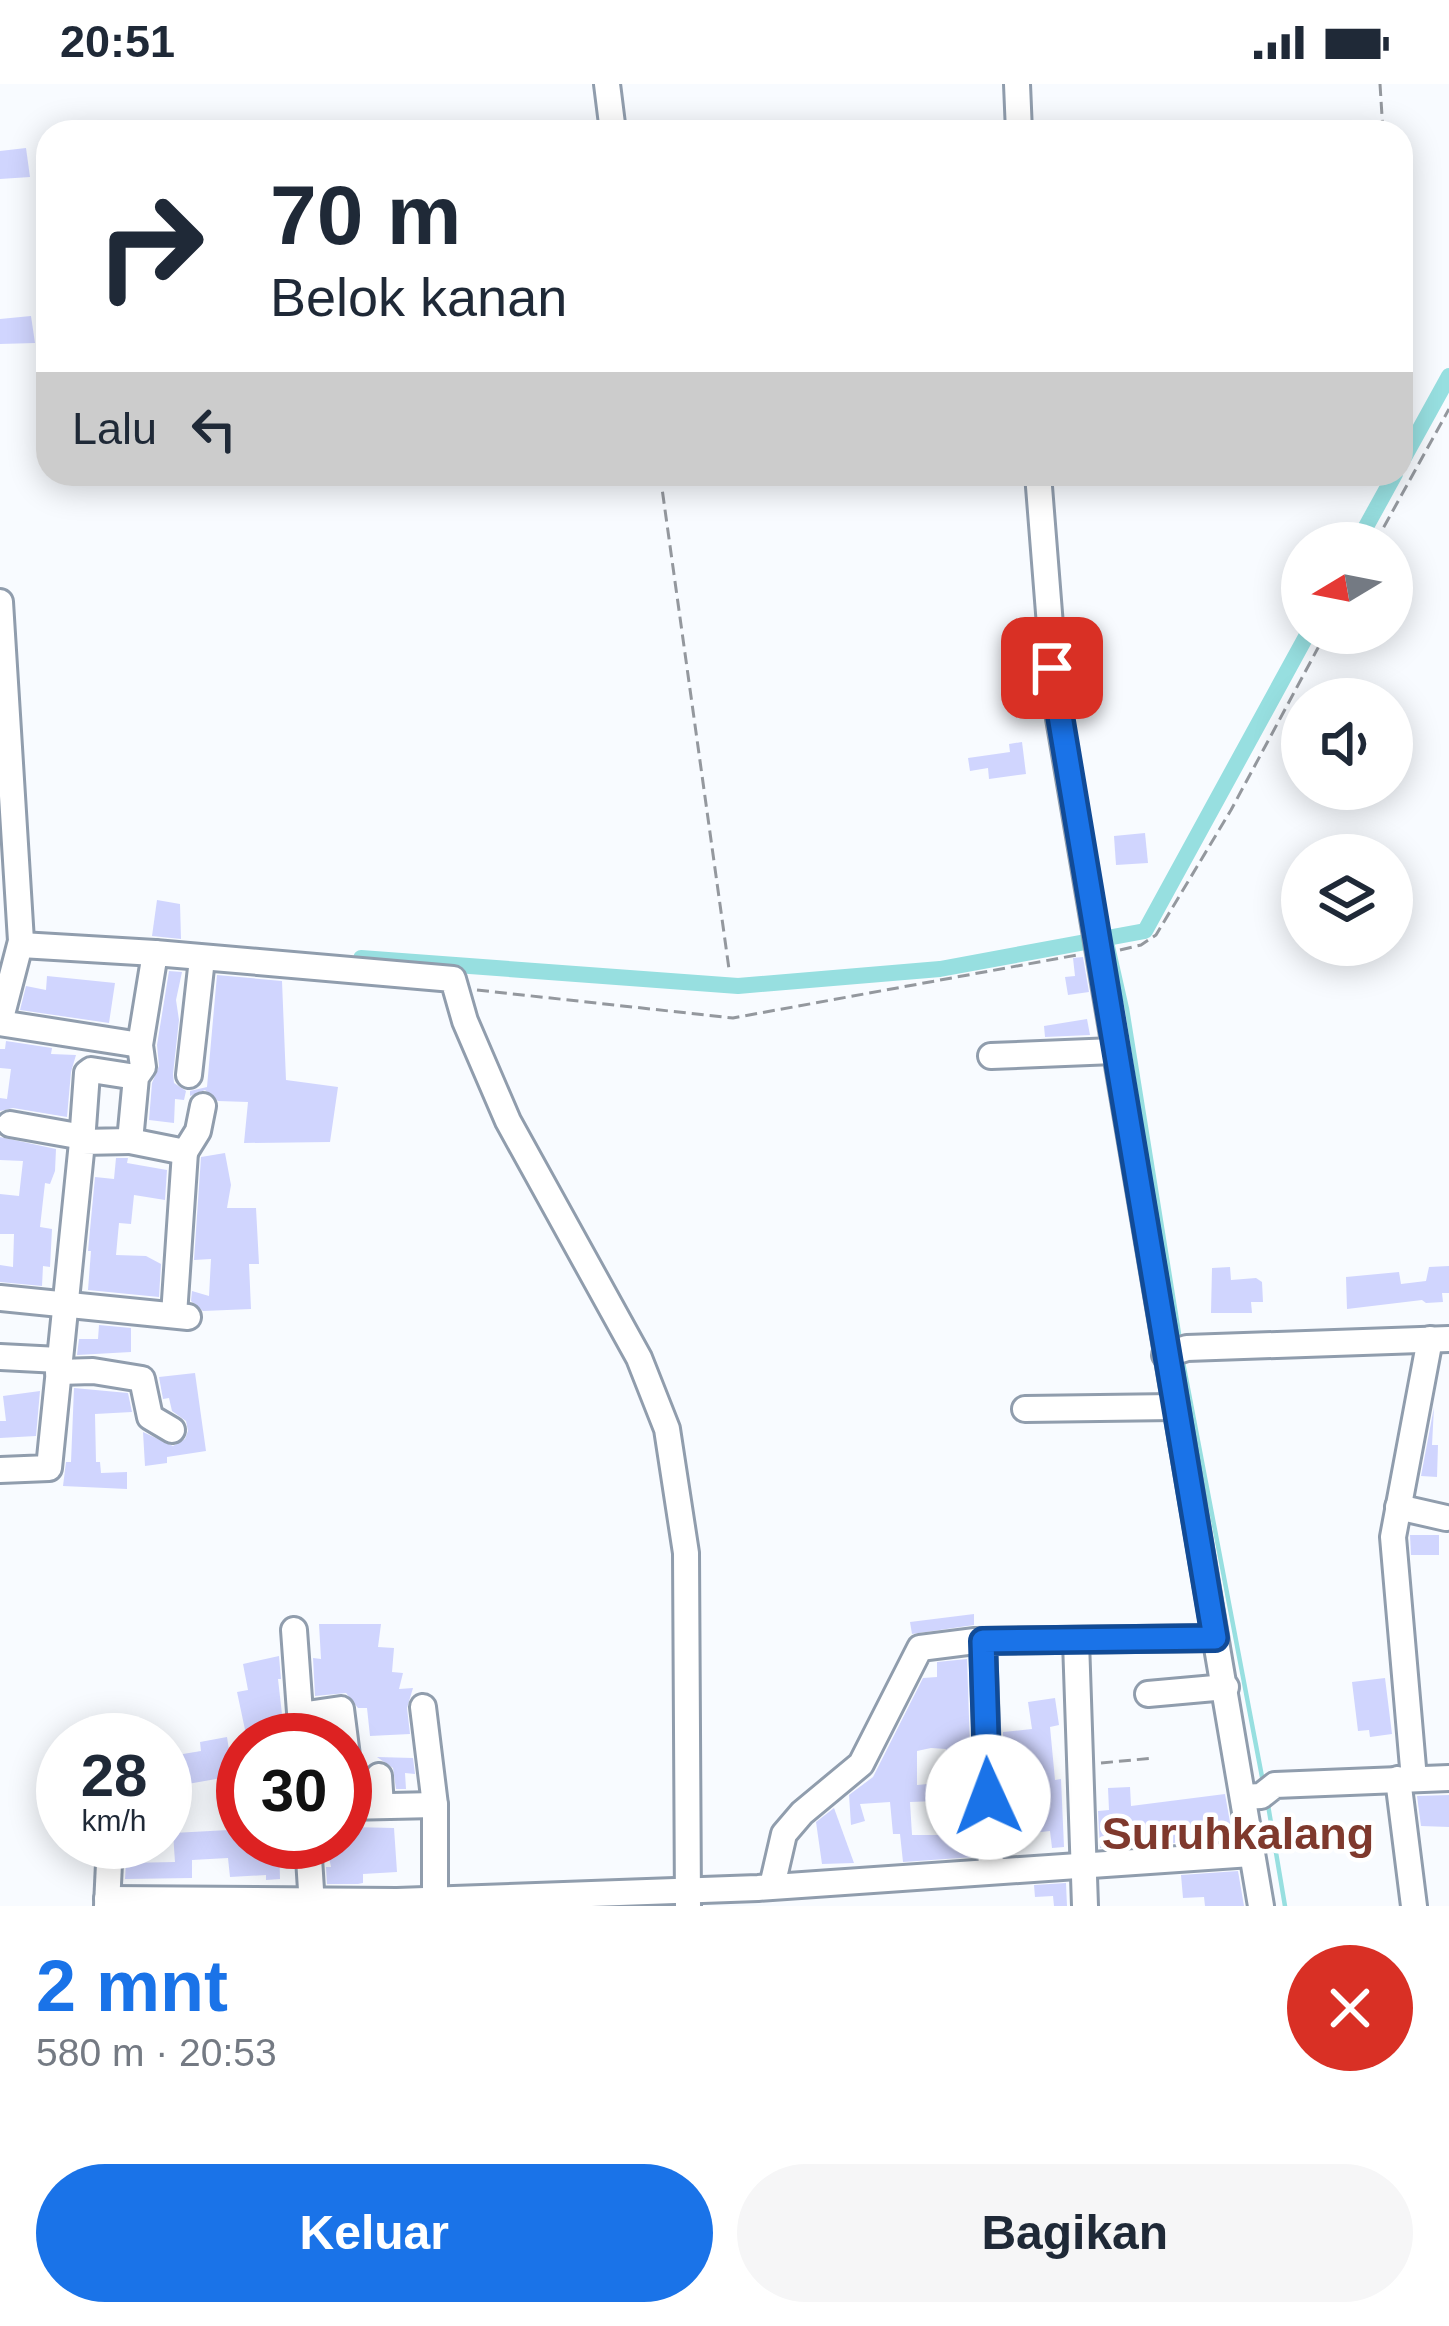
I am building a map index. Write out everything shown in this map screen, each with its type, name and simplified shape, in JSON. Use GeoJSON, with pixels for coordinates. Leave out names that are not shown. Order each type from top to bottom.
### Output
{"type":"FeatureCollection","features":[{"type":"Feature","properties":{"kind":"street"},"geometry":{"type":"LineString","coordinates":[[607,84],[612,120]]}},
{"type":"Feature","properties":{"kind":"street"},"geometry":{"type":"LineString","coordinates":[[1017,84],[1018,120]]}},
{"type":"Feature","properties":{"kind":"street"},"geometry":{"type":"LineString","coordinates":[[1039,486],[1056,701],[1094,922],[1108,952],[1114,1051],[1175,1352],[1174,1407],[1215,1638],[1260,1793],[1251,1853],[1261,1906]]}},
{"type":"Feature","properties":{"kind":"street"},"geometry":{"type":"LineString","coordinates":[[0,602],[21,943],[0,1023],[140,1045]]}},
{"type":"Feature","properties":{"kind":"street"},"geometry":{"type":"LineString","coordinates":[[21,943],[446,979],[508,1120],[639,1358],[667,1429],[686,1553],[688,1898]]}},
{"type":"Feature","properties":{"kind":"street"},"geometry":{"type":"LineString","coordinates":[[130,1141],[155,953]]}},
{"type":"Feature","properties":{"kind":"street"},"geometry":{"type":"LineString","coordinates":[[189,1075],[202,959]]}},
{"type":"Feature","properties":{"kind":"street"},"geometry":{"type":"LineString","coordinates":[[991,1056],[1114,1051]]}},
{"type":"Feature","properties":{"kind":"street"},"geometry":{"type":"LineString","coordinates":[[0,1470],[49,1468],[87,1073],[136,1077]]}},
{"type":"Feature","properties":{"kind":"street"},"geometry":{"type":"LineString","coordinates":[[0,1298],[181,1316],[185,1152],[198,1131],[203,1106]]}},
{"type":"Feature","properties":{"kind":"street"},"geometry":{"type":"LineString","coordinates":[[10,1124],[83,1140],[130,1141],[185,1152]]}},
{"type":"Feature","properties":{"kind":"street"},"geometry":{"type":"LineString","coordinates":[[1175,1352],[1439,1339],[1393,1537],[1414,1906]]}},
{"type":"Feature","properties":{"kind":"street"},"geometry":{"type":"LineString","coordinates":[[0,1357],[142,1379],[150,1417],[172,1430]]}},
{"type":"Feature","properties":{"kind":"street"},"geometry":{"type":"LineString","coordinates":[[1025,1409],[1174,1407]]}},
{"type":"Feature","properties":{"kind":"street"},"geometry":{"type":"LineString","coordinates":[[1398,1508],[1446,1518]]}},
{"type":"Feature","properties":{"kind":"street"},"geometry":{"type":"LineString","coordinates":[[294,1630],[300,1713]]}},
{"type":"Feature","properties":{"kind":"street"},"geometry":{"type":"LineString","coordinates":[[763,1893],[784,1834],[861,1764],[917,1650],[983,1641],[1215,1638]]}},
{"type":"Feature","properties":{"kind":"street"},"geometry":{"type":"LineString","coordinates":[[983,1641],[991,1870]]}},
{"type":"Feature","properties":{"kind":"street"},"geometry":{"type":"LineString","coordinates":[[1076,1641],[1085,1906]]}},
{"type":"Feature","properties":{"kind":"street"},"geometry":{"type":"LineString","coordinates":[[1148,1694],[1226,1687]]}},
{"type":"Feature","properties":{"kind":"street"},"geometry":{"type":"LineString","coordinates":[[423,1707],[435,1805],[434,1902]]}},
{"type":"Feature","properties":{"kind":"street"},"geometry":{"type":"LineString","coordinates":[[380,1776],[381,1806]]}},
{"type":"Feature","properties":{"kind":"street"},"geometry":{"type":"LineString","coordinates":[[1260,1793],[1449,1778]]}},
{"type":"Feature","properties":{"kind":"street"},"geometry":{"type":"LineString","coordinates":[[372,1806],[435,1805]]}},
{"type":"Feature","properties":{"kind":"street"},"geometry":{"type":"LineString","coordinates":[[109,1869],[107,1902],[434,1902],[688,1898],[991,1870],[1251,1853]]}},
{"type":"Feature","properties":{"kind":"street"},"geometry":{"type":"LineString","coordinates":[[310,1869],[312,1903]]}},
{"type":"Feature","properties":{"kind":"path"},"geometry":{"type":"LineString","coordinates":[[1380,84],[1382,120]]}},
{"type":"Feature","properties":{"kind":"path"},"geometry":{"type":"LineString","coordinates":[[1413,474],[1449,409]]}},
{"type":"Feature","properties":{"kind":"path"},"geometry":{"type":"LineString","coordinates":[[662,486],[729,969]]}},
{"type":"Feature","properties":{"kind":"path"},"geometry":{"type":"LineString","coordinates":[[1387,522],[1406,486]]}},
{"type":"Feature","properties":{"kind":"path"},"geometry":{"type":"LineString","coordinates":[[446,979],[502,994],[733,1018],[1108,952],[1156,935],[1231,810],[1315,654]]}},
{"type":"Feature","properties":{"kind":"path"},"geometry":{"type":"LineString","coordinates":[[1081,1765],[1154,1758]]}},
{"type":"Feature","properties":{"kind":"building"},"geometry":{"type":"Polygon","coordinates":[[[26,148],[30,177],[0,179],[0,151],[26,148]]]}},
{"type":"Feature","properties":{"kind":"building"},"geometry":{"type":"Polygon","coordinates":[[[31,316],[35,343],[0,344],[0,319],[31,316]]]}},
{"type":"Feature","properties":{"kind":"building"},"geometry":{"type":"Polygon","coordinates":[[[1022,742],[1026,774],[989,779],[988,768],[970,771],[968,758],[1010,752],[1009,744],[1022,742]]]}},
{"type":"Feature","properties":{"kind":"building"},"geometry":{"type":"Polygon","coordinates":[[[1145,833],[1148,863],[1116,865],[1114,836],[1145,833]]]}},
{"type":"Feature","properties":{"kind":"building"},"geometry":{"type":"Polygon","coordinates":[[[157,900],[180,904],[181,939],[152,936],[157,900]]]}},
{"type":"Feature","properties":{"kind":"building"},"geometry":{"type":"Polygon","coordinates":[[[1083,957],[1089,992],[1068,995],[1065,977],[1075,976],[1073,958],[1083,957]]]}},
{"type":"Feature","properties":{"kind":"building"},"geometry":{"type":"Polygon","coordinates":[[[169,971],[182,972],[173,1074],[174,1083],[186,1091],[184,1100],[175,1099],[174,1123],[149,1120],[169,971]]]}},
{"type":"Feature","properties":{"kind":"building"},"geometry":{"type":"Polygon","coordinates":[[[217,975],[282,981],[286,1080],[338,1087],[330,1142],[244,1143],[248,1102],[218,1101],[205,1090],[190,1096],[190,1091],[207,1087],[217,975]]]}},
{"type":"Feature","properties":{"kind":"building"},"geometry":{"type":"Polygon","coordinates":[[[47,976],[115,983],[109,1023],[20,1010],[26,986],[46,990],[47,976]]]}},
{"type":"Feature","properties":{"kind":"building"},"geometry":{"type":"Polygon","coordinates":[[[1087,1019],[1090,1035],[1045,1037],[1044,1026],[1087,1019]]]}},
{"type":"Feature","properties":{"kind":"building"},"geometry":{"type":"Polygon","coordinates":[[[6,1041],[52,1048],[51,1054],[76,1055],[67,1117],[13,1108],[0,1111],[0,1098],[7,1099],[11,1069],[0,1068],[0,1049],[5,1049],[6,1041]]]}},
{"type":"Feature","properties":{"kind":"building"},"geometry":{"type":"Polygon","coordinates":[[[0,1137],[56,1149],[55,1171],[50,1184],[45,1183],[40,1227],[52,1229],[50,1267],[43,1266],[42,1286],[0,1282],[0,1265],[13,1267],[14,1234],[0,1234],[0,1194],[19,1196],[23,1161],[0,1160],[0,1137]]]}},
{"type":"Feature","properties":{"kind":"building"},"geometry":{"type":"Polygon","coordinates":[[[225,1153],[231,1185],[227,1208],[256,1208],[259,1264],[249,1264],[251,1309],[203,1311],[191,1301],[192,1291],[209,1296],[211,1259],[194,1260],[201,1157],[225,1153]]]}},
{"type":"Feature","properties":{"kind":"building"},"geometry":{"type":"Polygon","coordinates":[[[116,1158],[167,1170],[165,1200],[134,1195],[131,1224],[119,1223],[116,1255],[146,1256],[161,1264],[159,1297],[88,1290],[95,1177],[114,1179],[116,1158]]]}},
{"type":"Feature","properties":{"kind":"building"},"geometry":{"type":"Polygon","coordinates":[[[1449,1266],[1449,1293],[1442,1293],[1443,1302],[1347,1309],[1346,1277],[1399,1272],[1401,1284],[1426,1281],[1429,1267],[1449,1266]]]}},
{"type":"Feature","properties":{"kind":"building"},"geometry":{"type":"Polygon","coordinates":[[[1230,1267],[1231,1280],[1256,1278],[1262,1282],[1263,1302],[1251,1302],[1252,1313],[1211,1313],[1212,1268],[1230,1267]]]}},
{"type":"Feature","properties":{"kind":"building"},"geometry":{"type":"Polygon","coordinates":[[[99,1325],[131,1328],[131,1352],[77,1355],[79,1339],[98,1339],[99,1325]]]}},
{"type":"Feature","properties":{"kind":"building"},"geometry":{"type":"Polygon","coordinates":[[[195,1373],[206,1451],[145,1466],[143,1432],[173,1446],[188,1431],[186,1421],[172,1411],[169,1398],[163,1399],[159,1377],[195,1373]]]}},
{"type":"Feature","properties":{"kind":"building"},"geometry":{"type":"Polygon","coordinates":[[[74,1388],[128,1393],[132,1412],[95,1414],[96,1462],[100,1462],[101,1473],[127,1472],[127,1489],[63,1486],[66,1462],[71,1462],[74,1388]]]}},
{"type":"Feature","properties":{"kind":"building"},"geometry":{"type":"Polygon","coordinates":[[[40,1391],[36,1436],[0,1438],[0,1421],[6,1421],[3,1396],[40,1391]]]}},
{"type":"Feature","properties":{"kind":"building"},"geometry":{"type":"Polygon","coordinates":[[[1434,1407],[1432,1445],[1438,1445],[1437,1477],[1421,1476],[1434,1407]]]}},
{"type":"Feature","properties":{"kind":"building"},"geometry":{"type":"Polygon","coordinates":[[[1410,1535],[1439,1535],[1439,1555],[1411,1555],[1410,1535]]]}},
{"type":"Feature","properties":{"kind":"building"},"geometry":{"type":"Polygon","coordinates":[[[974,1614],[974,1625],[912,1634],[910,1622],[974,1614]]]}},
{"type":"Feature","properties":{"kind":"building"},"geometry":{"type":"Polygon","coordinates":[[[319,1624],[381,1624],[378,1647],[394,1648],[392,1672],[403,1673],[399,1689],[413,1688],[407,1708],[410,1734],[372,1736],[372,1713],[358,1708],[346,1693],[315,1696],[313,1658],[321,1659],[319,1624]]]}},
{"type":"Feature","properties":{"kind":"building"},"geometry":{"type":"Polygon","coordinates":[[[279,1656],[282,1713],[241,1713],[237,1692],[248,1690],[243,1664],[279,1656]]]}},
{"type":"Feature","properties":{"kind":"building"},"geometry":{"type":"Polygon","coordinates":[[[967,1659],[972,1807],[938,1809],[937,1801],[910,1802],[912,1835],[973,1835],[974,1857],[903,1862],[900,1834],[893,1834],[890,1802],[860,1804],[865,1821],[851,1825],[849,1795],[873,1777],[923,1678],[937,1677],[937,1662],[967,1659]],[[946,1749],[917,1751],[917,1785],[950,1782],[946,1749]]]}},
{"type":"Feature","properties":{"kind":"building"},"geometry":{"type":"Polygon","coordinates":[[[1385,1678],[1392,1734],[1370,1737],[1369,1730],[1358,1731],[1352,1682],[1385,1678]]]}},
{"type":"Feature","properties":{"kind":"building"},"geometry":{"type":"Polygon","coordinates":[[[1055,1698],[1059,1725],[1050,1727],[1055,1780],[1061,1779],[1064,1847],[1052,1848],[1050,1831],[1024,1834],[1021,1803],[1005,1804],[1003,1732],[1032,1729],[1028,1702],[1055,1698]]]}},
{"type":"Feature","properties":{"kind":"building"},"geometry":{"type":"Polygon","coordinates":[[[216,1739],[216,1779],[192,1783],[192,1752],[201,1751],[200,1742],[216,1739]]]}},
{"type":"Feature","properties":{"kind":"building"},"geometry":{"type":"Polygon","coordinates":[[[377,1757],[413,1758],[415,1774],[405,1773],[406,1789],[396,1789],[393,1768],[377,1757]]]}},
{"type":"Feature","properties":{"kind":"building"},"geometry":{"type":"Polygon","coordinates":[[[1130,1787],[1131,1806],[1225,1794],[1233,1839],[1100,1848],[1098,1811],[1109,1810],[1108,1788],[1130,1787]]]}},
{"type":"Feature","properties":{"kind":"building"},"geometry":{"type":"Polygon","coordinates":[[[1449,1795],[1449,1827],[1421,1826],[1417,1796],[1449,1795]]]}},
{"type":"Feature","properties":{"kind":"building"},"geometry":{"type":"Polygon","coordinates":[[[834,1808],[854,1863],[822,1864],[816,1822],[834,1808]]]}},
{"type":"Feature","properties":{"kind":"building"},"geometry":{"type":"Polygon","coordinates":[[[372,1827],[394,1828],[397,1872],[363,1874],[363,1883],[358,1884],[327,1884],[326,1869],[372,1869],[372,1827]]]}},
{"type":"Feature","properties":{"kind":"building"},"geometry":{"type":"Polygon","coordinates":[[[216,1831],[216,1859],[192,1860],[192,1832],[216,1831]]]}},
{"type":"Feature","properties":{"kind":"building"},"geometry":{"type":"Polygon","coordinates":[[[126,1869],[192,1869],[192,1878],[125,1879],[126,1869]]]}},
{"type":"Feature","properties":{"kind":"building"},"geometry":{"type":"Polygon","coordinates":[[[229,1869],[280,1869],[280,1879],[230,1877],[229,1869]]]}},
{"type":"Feature","properties":{"kind":"building"},"geometry":{"type":"Polygon","coordinates":[[[1238,1871],[1244,1906],[1205,1906],[1204,1897],[1183,1898],[1181,1875],[1238,1871]]]}},
{"type":"Feature","properties":{"kind":"building"},"geometry":{"type":"Polygon","coordinates":[[[1066,1883],[1067,1906],[1054,1906],[1053,1896],[1035,1897],[1034,1885],[1066,1883]]]}},
{"type":"Feature","properties":{"kind":"waterway"},"geometry":{"type":"LineString","coordinates":[[1413,441],[1449,376]]}},
{"type":"Feature","properties":{"kind":"waterway"},"geometry":{"type":"LineString","coordinates":[[1369,522],[1388,486]]}},
{"type":"Feature","properties":{"kind":"waterway"},"geometry":{"type":"LineString","coordinates":[[361,958],[738,986],[940,969],[1145,931],[1297,654]]}},
{"type":"Feature","properties":{"kind":"waterway"},"geometry":{"type":"LineString","coordinates":[[1111,938],[1127,1009],[1180,1340]]}},
{"type":"Feature","properties":{"kind":"waterway"},"geometry":{"type":"LineString","coordinates":[[1182,1357],[1263,1782]]}},
{"type":"Feature","properties":{"kind":"waterway"},"geometry":{"type":"LineString","coordinates":[[1268,1805],[1285,1906]]}},
{"type":"Feature","properties":{"kind":"district","name":"Suruhkalang"},"geometry":{"type":"Point","coordinates":[1238,1833]}},
{"type":"Feature","properties":{"kind":"route"},"geometry":{"type":"LineString","coordinates":[[988,1797],[983,1641],[1215,1638],[1052,668]]}}]}
